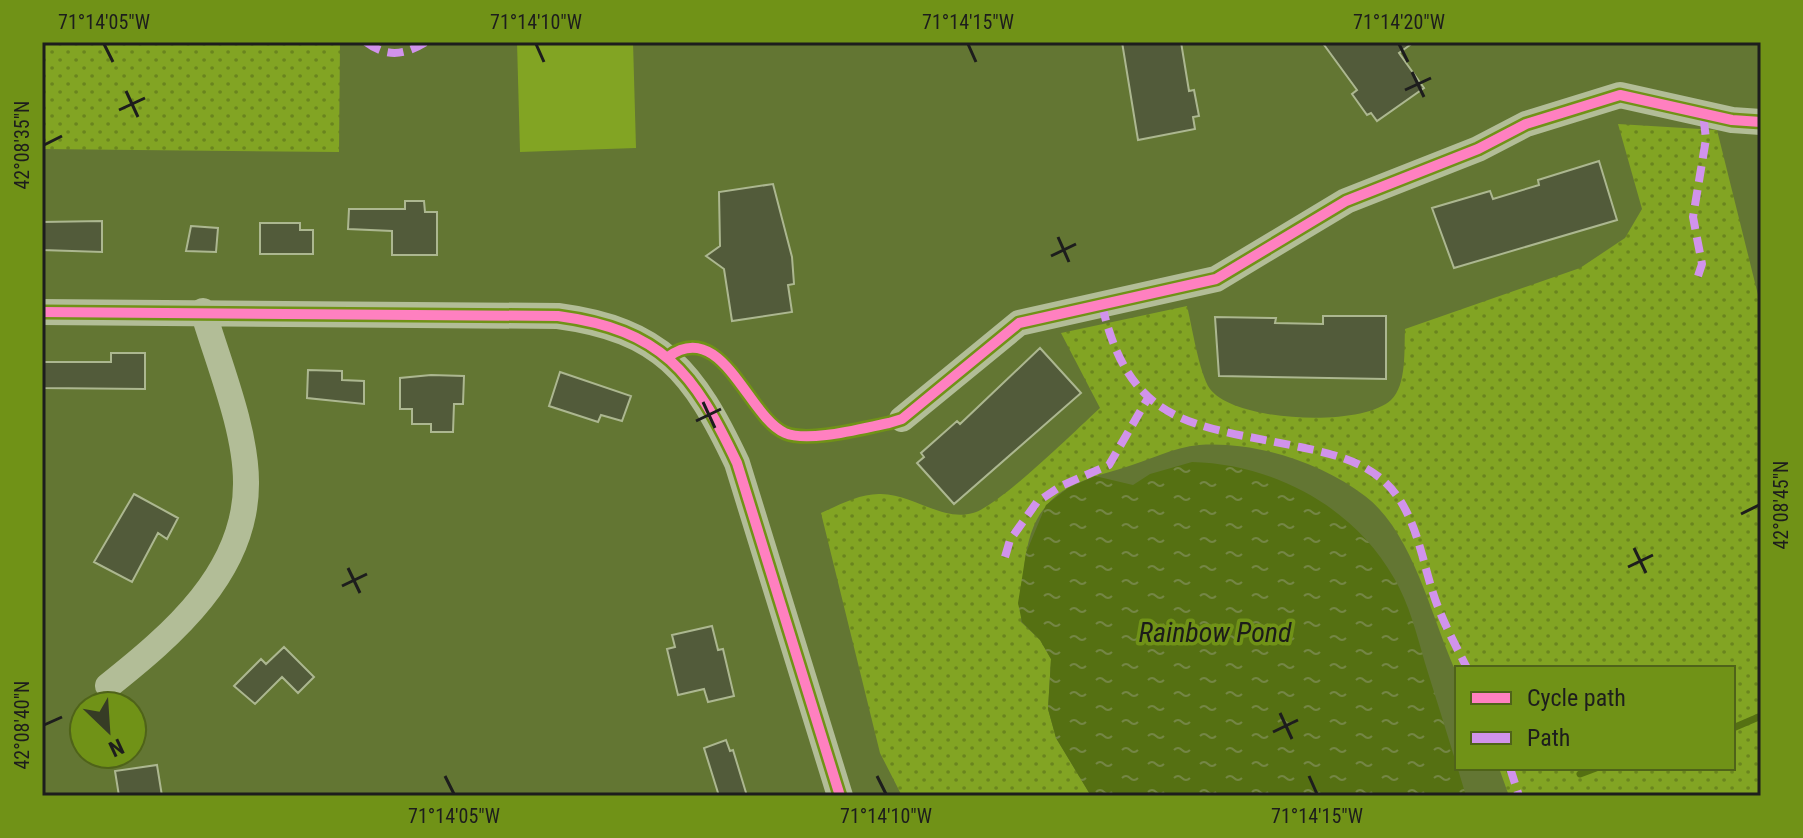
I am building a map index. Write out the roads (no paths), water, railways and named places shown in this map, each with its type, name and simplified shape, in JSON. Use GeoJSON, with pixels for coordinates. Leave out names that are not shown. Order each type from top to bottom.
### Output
{"type":"FeatureCollection","features":[{"type":"Feature","properties":{"kind":"street"},"geometry":{"type":"LineString","coordinates":[[902,419],[1019,323],[1216,279],[1346,201],[1478,149],[1526,124],[1620,95],[1732,120],[1761,122]]}},
{"type":"Feature","properties":{"kind":"street"},"geometry":{"type":"LineString","coordinates":[[42,312],[114,315],[203,311],[558,316],[618,328],[670,358],[717,420],[737,463],[840,796]]}},
{"type":"Feature","properties":{"kind":"street"},"geometry":{"type":"LineString","coordinates":[[108,686],[170,636],[218,576],[230,555],[243,509],[246,481],[238,432],[203,311]]}},
{"type":"Feature","properties":{"kind":"water","name":"Rainbow Pond"},"geometry":{"type":"Polygon","coordinates":[[[1192,462],[1252,471],[1308,494],[1357,530],[1377,552],[1394,578],[1408,608],[1455,760],[1455,770],[1458,770],[1466,796],[1091,796],[1056,738],[1048,709],[1051,659],[1040,640],[1022,622],[1018,603],[1026,553],[1046,505],[1068,488],[1095,476],[1133,485],[1150,474],[1192,462]]]}},
{"type":"Feature","properties":{"kind":"waterway"},"geometry":{"type":"LineString","coordinates":[[1735,727],[1761,716]]}},
{"type":"Feature","properties":{"kind":"waterway"},"geometry":{"type":"LineString","coordinates":[[1580,774],[1591,770]]}}]}
